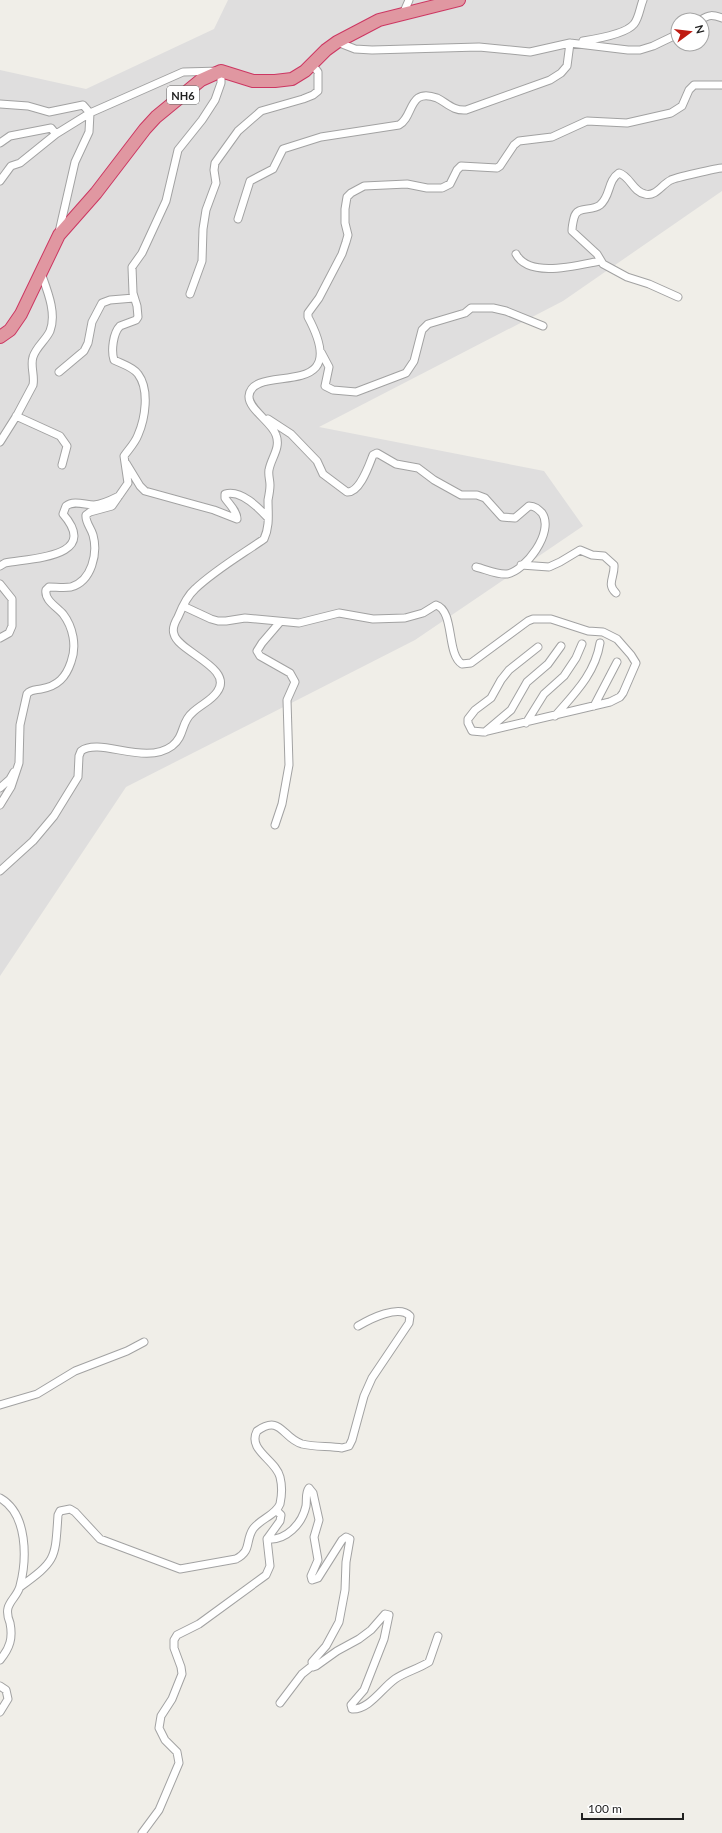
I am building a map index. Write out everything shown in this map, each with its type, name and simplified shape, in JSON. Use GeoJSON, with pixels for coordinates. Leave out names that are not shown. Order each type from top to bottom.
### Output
{"type":"FeatureCollection","features":[{"type":"Feature","properties":{"kind":"highway"},"geometry":{"type":"LineString","coordinates":[[221,70],[253,81],[292,79],[305,71],[336,42],[379,20],[459,0]]}},
{"type":"Feature","properties":{"kind":"highway","name":"NH6"},"geometry":{"type":"LineString","coordinates":[[0,337],[10,330],[21,314],[40,271],[59,234],[96,193],[144,129],[156,117],[201,80],[221,70]]}},
{"type":"Feature","properties":{"kind":"street"},"geometry":{"type":"LineString","coordinates":[[403,14],[409,0]]}},
{"type":"Feature","properties":{"kind":"street"},"geometry":{"type":"LineString","coordinates":[[336,42],[355,48],[372,50],[479,47],[530,52],[605,37],[628,28],[635,23],[643,0]]}},
{"type":"Feature","properties":{"kind":"street"},"geometry":{"type":"LineString","coordinates":[[710,15],[722,18]]}},
{"type":"Feature","properties":{"kind":"street"},"geometry":{"type":"LineString","coordinates":[[573,43],[628,50],[640,50],[670,38]]}},
{"type":"Feature","properties":{"kind":"street"},"geometry":{"type":"LineString","coordinates":[[238,219],[250,181],[273,169],[283,149],[321,137],[398,125],[405,121],[412,102],[418,98],[428,96],[436,98],[457,110],[466,110],[544,83],[565,69],[573,43]]}},
{"type":"Feature","properties":{"kind":"street"},"geometry":{"type":"LineString","coordinates":[[190,294],[202,261],[203,229],[206,210],[216,184],[214,170],[215,163],[238,131],[260,111],[303,99],[318,91],[318,72],[312,64]]}},
{"type":"Feature","properties":{"kind":"street"},"geometry":{"type":"LineString","coordinates":[[0,181],[11,166],[20,163],[56,134],[90,113],[183,72],[221,70],[221,83],[215,100],[202,120],[178,150],[166,201],[142,253],[132,267],[134,298],[137,306],[138,317],[136,320],[120,326],[117,329],[113,356],[114,360],[138,374],[146,393],[140,430],[124,459],[128,483],[112,506],[90,512],[86,515],[86,520],[93,535],[95,552],[92,565],[84,577],[72,586],[49,587],[46,590],[46,597],[63,614],[68,623],[73,637],[74,652],[68,672],[63,679],[55,685],[33,690],[27,694],[20,725],[19,763],[11,787],[0,805]]}},
{"type":"Feature","properties":{"kind":"street"},"geometry":{"type":"LineString","coordinates":[[543,326],[506,311],[493,308],[471,308],[465,313],[428,324],[423,328],[417,345],[414,362],[406,373],[356,392],[333,390],[325,386],[329,368],[308,318],[308,312],[319,298],[342,254],[348,235],[345,223],[347,198],[356,189],[364,186],[407,184],[427,188],[442,188],[450,184],[457,170],[461,166],[497,168],[500,166],[514,145],[519,141],[552,137],[587,121],[626,123],[671,113],[682,106],[689,90],[694,86],[722,85]]}},
{"type":"Feature","properties":{"kind":"street"},"geometry":{"type":"LineString","coordinates":[[0,104],[28,106],[49,112],[84,105],[90,113],[89,132],[75,162],[59,234]]}},
{"type":"Feature","properties":{"kind":"street"},"geometry":{"type":"LineString","coordinates":[[0,143],[10,136],[51,128],[56,134]]}},
{"type":"Feature","properties":{"kind":"street"},"geometry":{"type":"LineString","coordinates":[[678,297],[649,284],[627,277],[600,261],[597,254],[575,234],[572,228],[575,213],[578,210],[597,207],[604,201],[610,184],[617,174],[623,174],[640,192],[647,195],[657,191],[673,178],[722,168]]}},
{"type":"Feature","properties":{"kind":"street"},"geometry":{"type":"LineString","coordinates":[[516,254],[526,264],[542,268],[558,268],[600,261]]}},
{"type":"Feature","properties":{"kind":"street"},"geometry":{"type":"LineString","coordinates":[[0,442],[33,385],[34,374],[32,364],[35,351],[50,331],[50,301],[40,271]]}},
{"type":"Feature","properties":{"kind":"street"},"geometry":{"type":"LineString","coordinates":[[59,372],[84,351],[88,343],[92,322],[102,303],[110,300],[134,298]]}},
{"type":"Feature","properties":{"kind":"street"},"geometry":{"type":"LineString","coordinates":[[0,871],[33,841],[54,816],[78,777],[78,756],[81,751],[92,747],[135,753],[159,753],[164,751],[179,739],[189,715],[219,690],[220,685],[218,675],[212,666],[182,645],[174,635],[175,622],[194,589],[264,539],[267,532],[270,488],[269,471],[276,452],[277,437],[272,427],[249,401],[251,389],[260,382],[297,377],[310,372],[320,362],[321,352]]}},
{"type":"Feature","properties":{"kind":"street"},"geometry":{"type":"LineString","coordinates":[[261,414],[285,428],[317,461],[323,474],[347,492],[352,492],[358,487],[373,455],[377,453],[396,464],[418,468],[434,480],[461,495],[485,498],[502,517],[515,518],[527,507],[536,507],[544,517],[546,529],[538,546],[522,565],[507,574],[476,567]]}},
{"type":"Feature","properties":{"kind":"street"},"geometry":{"type":"LineString","coordinates":[[16,416],[60,436],[67,446],[62,465]]}},
{"type":"Feature","properties":{"kind":"street"},"geometry":{"type":"LineString","coordinates":[[124,459],[140,486],[145,491],[214,510],[237,519],[233,509],[224,498],[225,494],[231,493],[246,499],[268,518]]}},
{"type":"Feature","properties":{"kind":"street"},"geometry":{"type":"LineString","coordinates":[[0,566],[5,563],[52,556],[66,550],[72,544],[73,536],[68,521],[63,514],[66,506],[73,503],[100,504],[110,501],[121,494]]}},
{"type":"Feature","properties":{"kind":"street"},"geometry":{"type":"LineString","coordinates":[[522,565],[548,567],[560,562],[580,550],[596,556],[604,556],[614,566],[611,585],[612,589],[616,593]]}},
{"type":"Feature","properties":{"kind":"street"},"geometry":{"type":"LineString","coordinates":[[0,584],[12,599],[12,626],[9,633],[0,638]]}},
{"type":"Feature","properties":{"kind":"street"},"geometry":{"type":"LineString","coordinates":[[183,606],[218,621],[246,618],[280,622],[304,622],[339,613],[373,619],[405,618],[423,613],[436,604],[440,606],[445,613],[457,658],[462,664],[471,663],[528,621],[533,619],[551,619],[588,630],[603,632],[617,638],[635,660],[635,667],[620,697],[610,702],[485,732],[477,733],[472,731],[468,723],[468,719],[475,710],[491,698],[509,670],[538,647]]}},
{"type":"Feature","properties":{"kind":"street"},"geometry":{"type":"LineString","coordinates":[[275,825],[282,804],[289,765],[287,700],[295,682],[290,673],[262,657],[257,651],[280,622]]}},
{"type":"Feature","properties":{"kind":"street"},"geometry":{"type":"LineString","coordinates":[[555,716],[581,687],[595,662],[600,643]]}},
{"type":"Feature","properties":{"kind":"street"},"geometry":{"type":"LineString","coordinates":[[526,723],[544,694],[564,676],[576,658],[582,644]]}},
{"type":"Feature","properties":{"kind":"street"},"geometry":{"type":"LineString","coordinates":[[485,732],[511,710],[527,682],[548,664],[561,646]]}},
{"type":"Feature","properties":{"kind":"street"},"geometry":{"type":"LineString","coordinates":[[594,706],[617,662]]}},
{"type":"Feature","properties":{"kind":"street"},"geometry":{"type":"LineString","coordinates":[[0,788],[10,779],[19,763]]}},
{"type":"Feature","properties":{"kind":"street"},"geometry":{"type":"LineString","coordinates":[[0,1660],[10,1644],[12,1635],[8,1608],[20,1587],[50,1563],[56,1550],[58,1515],[64,1510],[70,1509],[75,1512],[100,1539],[180,1569],[236,1559],[243,1556],[247,1550],[254,1528],[276,1510],[282,1493],[280,1476],[277,1469],[257,1448],[254,1440],[257,1431],[265,1425],[275,1424],[301,1444],[342,1448],[349,1446],[364,1396],[372,1378],[409,1322],[410,1316],[407,1312],[385,1313],[373,1317],[358,1326]]}},
{"type":"Feature","properties":{"kind":"street"},"geometry":{"type":"LineString","coordinates":[[0,1405],[36,1394],[75,1370],[127,1351],[144,1342]]}},
{"type":"Feature","properties":{"kind":"street"},"geometry":{"type":"LineString","coordinates":[[267,1539],[280,1538],[288,1533],[302,1518],[306,1505],[307,1491],[309,1488],[313,1493],[319,1520],[314,1537],[318,1560],[311,1576],[312,1580],[318,1578],[342,1540],[346,1537],[350,1539],[346,1562],[345,1590],[339,1622],[326,1646],[312,1662],[312,1666]]}},
{"type":"Feature","properties":{"kind":"street"},"geometry":{"type":"LineString","coordinates":[[0,1498],[9,1504],[17,1516],[21,1531],[23,1551],[20,1587]]}},
{"type":"Feature","properties":{"kind":"street"},"geometry":{"type":"LineString","coordinates":[[142,1833],[159,1810],[179,1763],[177,1752],[165,1740],[159,1728],[161,1716],[172,1699],[182,1674],[174,1648],[174,1640],[177,1635],[199,1624],[266,1575],[270,1566],[267,1539],[280,1521],[281,1515],[276,1510]]}},
{"type":"Feature","properties":{"kind":"street"},"geometry":{"type":"LineString","coordinates":[[280,1703],[302,1674],[312,1666],[316,1666],[337,1651],[360,1639],[371,1630],[383,1616],[389,1615],[384,1639],[364,1690],[350,1705],[352,1709],[358,1709],[385,1690],[397,1678],[429,1662],[438,1636]]}},
{"type":"Feature","properties":{"kind":"street"},"geometry":{"type":"LineString","coordinates":[[0,1686],[6,1690],[8,1696],[7,1702],[0,1712]]}},
{"type":"Feature","properties":{"kind":"shaded area"},"geometry":{"type":"Polygon","coordinates":[[[228,0],[722,0],[722,191],[563,301],[319,427],[544,471],[583,526],[415,640],[126,787],[0,976],[0,70],[86,89],[214,29],[228,0]]]}}]}
